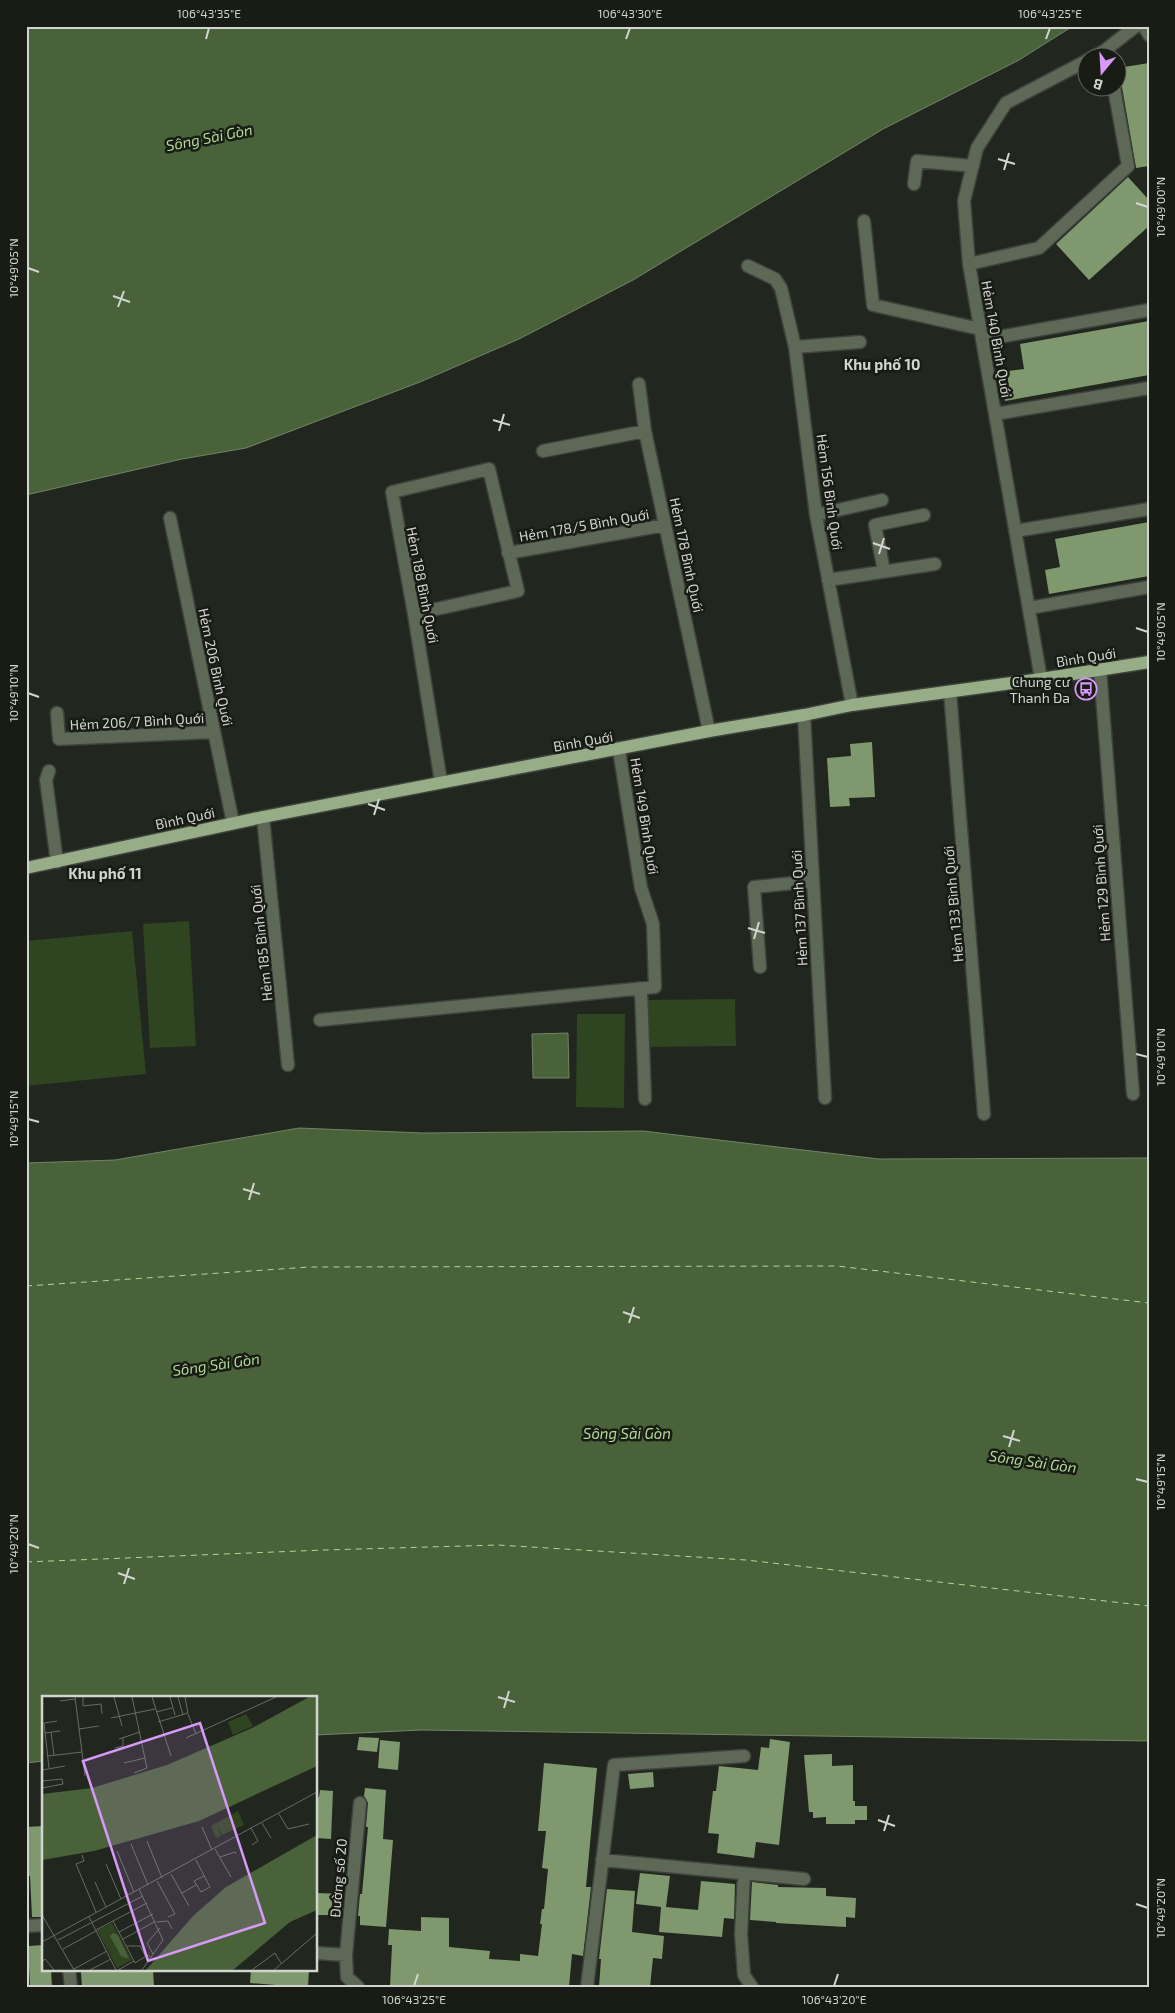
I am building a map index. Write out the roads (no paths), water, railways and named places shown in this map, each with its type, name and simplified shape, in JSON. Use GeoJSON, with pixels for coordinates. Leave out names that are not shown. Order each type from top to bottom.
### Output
{"type":"FeatureCollection","features":[{"type":"Feature","properties":{"kind":"main road","name":"Bình Quới"},"geometry":{"type":"LineString","coordinates":[[26,868],[263,817],[619,750],[709,731],[804,716],[852,705],[1149,662]]}},
{"type":"Feature","properties":{"kind":"street"},"geometry":{"type":"LineString","coordinates":[[1112,48],[1136,26]]}},
{"type":"Feature","properties":{"kind":"street"},"geometry":{"type":"LineString","coordinates":[[1144,26],[1149,35]]}},
{"type":"Feature","properties":{"kind":"street","name":"Hẻm 140 Bình Quới"},"geometry":{"type":"LineString","coordinates":[[1041,679],[969,264],[964,201],[977,148],[1006,103],[1078,65]]}},
{"type":"Feature","properties":{"kind":"street"},"geometry":{"type":"LineString","coordinates":[[969,264],[1039,248],[1128,166],[1116,98]]}},
{"type":"Feature","properties":{"kind":"street"},"geometry":{"type":"LineString","coordinates":[[914,184],[917,161],[973,166]]}},
{"type":"Feature","properties":{"kind":"street"},"geometry":{"type":"LineString","coordinates":[[864,221],[873,305],[981,335],[1149,310]]}},
{"type":"Feature","properties":{"kind":"street","name":"Hẻm 156 Bình Quới"},"geometry":{"type":"LineString","coordinates":[[748,266],[775,279],[781,288],[795,347],[816,515],[852,705]]}},
{"type":"Feature","properties":{"kind":"street"},"geometry":{"type":"LineString","coordinates":[[795,347],[860,342]]}},
{"type":"Feature","properties":{"kind":"street","name":"Hẻm 178 Bình Quới"},"geometry":{"type":"LineString","coordinates":[[639,384],[645,432],[709,731]]}},
{"type":"Feature","properties":{"kind":"street"},"geometry":{"type":"LineString","coordinates":[[995,414],[1149,388]]}},
{"type":"Feature","properties":{"kind":"street"},"geometry":{"type":"LineString","coordinates":[[544,451],[645,432]]}},
{"type":"Feature","properties":{"kind":"street","name":"Hẻm 188 Bình Quới"},"geometry":{"type":"LineString","coordinates":[[442,782],[392,492],[489,469],[508,553]]}},
{"type":"Feature","properties":{"kind":"street"},"geometry":{"type":"LineString","coordinates":[[816,515],[882,500]]}},
{"type":"Feature","properties":{"kind":"street"},"geometry":{"type":"LineString","coordinates":[[1015,531],[1149,509]]}},
{"type":"Feature","properties":{"kind":"street"},"geometry":{"type":"LineString","coordinates":[[884,571],[875,525],[924,515]]}},
{"type":"Feature","properties":{"kind":"street","name":"Hẻm 206 Bình Quới"},"geometry":{"type":"LineString","coordinates":[[170,518],[233,824]]}},
{"type":"Feature","properties":{"kind":"street","name":"Hẻm 178/5 Bình Quới"},"geometry":{"type":"LineString","coordinates":[[508,553],[665,525]]}},
{"type":"Feature","properties":{"kind":"street"},"geometry":{"type":"LineString","coordinates":[[414,614],[518,591],[508,553]]}},
{"type":"Feature","properties":{"kind":"street"},"geometry":{"type":"LineString","coordinates":[[828,580],[935,564]]}},
{"type":"Feature","properties":{"kind":"street"},"geometry":{"type":"LineString","coordinates":[[1028,608],[1149,588]]}},
{"type":"Feature","properties":{"kind":"street","name":"Hẻm 129 Bình Quới"},"geometry":{"type":"LineString","coordinates":[[1100,669],[1133,1094]]}},
{"type":"Feature","properties":{"kind":"street","name":"Hẻm 133 Bình Quới"},"geometry":{"type":"LineString","coordinates":[[950,692],[984,1114]]}},
{"type":"Feature","properties":{"kind":"street","name":"Hẻm 206/7 Bình Quới"},"geometry":{"type":"LineString","coordinates":[[57,713],[58,739],[214,732]]}},
{"type":"Feature","properties":{"kind":"street","name":"Hẻm 137 Bình Quới"},"geometry":{"type":"LineString","coordinates":[[804,716],[825,1098]]}},
{"type":"Feature","properties":{"kind":"street","name":"Hẻm 149 Bình Quới"},"geometry":{"type":"LineString","coordinates":[[619,750],[641,888],[653,924],[655,987],[641,989]]}},
{"type":"Feature","properties":{"kind":"street"},"geometry":{"type":"LineString","coordinates":[[49,772],[46,780],[57,862]]}},
{"type":"Feature","properties":{"kind":"street","name":"Hẻm 185 Bình Quới"},"geometry":{"type":"LineString","coordinates":[[263,817],[288,1065]]}},
{"type":"Feature","properties":{"kind":"street"},"geometry":{"type":"LineString","coordinates":[[760,967],[754,887],[813,881]]}},
{"type":"Feature","properties":{"kind":"street"},"geometry":{"type":"LineString","coordinates":[[320,1020],[641,989],[645,1099]]}},
{"type":"Feature","properties":{"kind":"street"},"geometry":{"type":"LineString","coordinates":[[587,1987],[614,1765],[744,1756]]}},
{"type":"Feature","properties":{"kind":"street","name":"Đường số 20"},"geometry":{"type":"LineString","coordinates":[[358,1987],[348,1977],[346,1955],[360,1803]]}},
{"type":"Feature","properties":{"kind":"street"},"geometry":{"type":"LineString","coordinates":[[602,1860],[804,1878]]}},
{"type":"Feature","properties":{"kind":"street"},"geometry":{"type":"LineString","coordinates":[[744,1874],[741,1934],[743,1967],[744,1975],[752,1987]]}},
{"type":"Feature","properties":{"kind":"street"},"geometry":{"type":"LineString","coordinates":[[26,1926],[42,1925]]}},
{"type":"Feature","properties":{"kind":"street"},"geometry":{"type":"LineString","coordinates":[[318,1952],[346,1955]]}},
{"type":"Feature","properties":{"kind":"street"},"geometry":{"type":"LineString","coordinates":[[69,1970],[70,1987]]}},
{"type":"Feature","properties":{"kind":"water","name":"Sông Sài Gòn"},"geometry":{"type":"Polygon","coordinates":[[[26,26],[1073,26],[1019,60],[883,129],[633,280],[519,339],[420,382],[246,448],[182,459],[26,495],[26,26]]]}},
{"type":"Feature","properties":{"kind":"water"},"geometry":{"type":"Polygon","coordinates":[[[568,1033],[569,1078],[533,1078],[532,1034],[568,1033]]]}},
{"type":"Feature","properties":{"kind":"water","name":"Sông Sài Gòn"},"geometry":{"type":"Polygon","coordinates":[[[299,1128],[423,1133],[643,1131],[879,1159],[1149,1158],[1149,1741],[421,1730],[318,1735],[318,1696],[42,1696],[42,1761],[26,1763],[26,1163],[115,1160],[299,1128]]]}},
{"type":"Feature","properties":{"kind":"place","name":"Chung cư Thanh Đa"},"geometry":{"type":"Point","coordinates":[1086,689]}},
{"type":"Feature","properties":{"kind":"district","name":"Khu phố 10"},"geometry":{"type":"Point","coordinates":[882,364]}},
{"type":"Feature","properties":{"kind":"district","name":"Khu phố 11"},"geometry":{"type":"Point","coordinates":[105,873]}}]}
